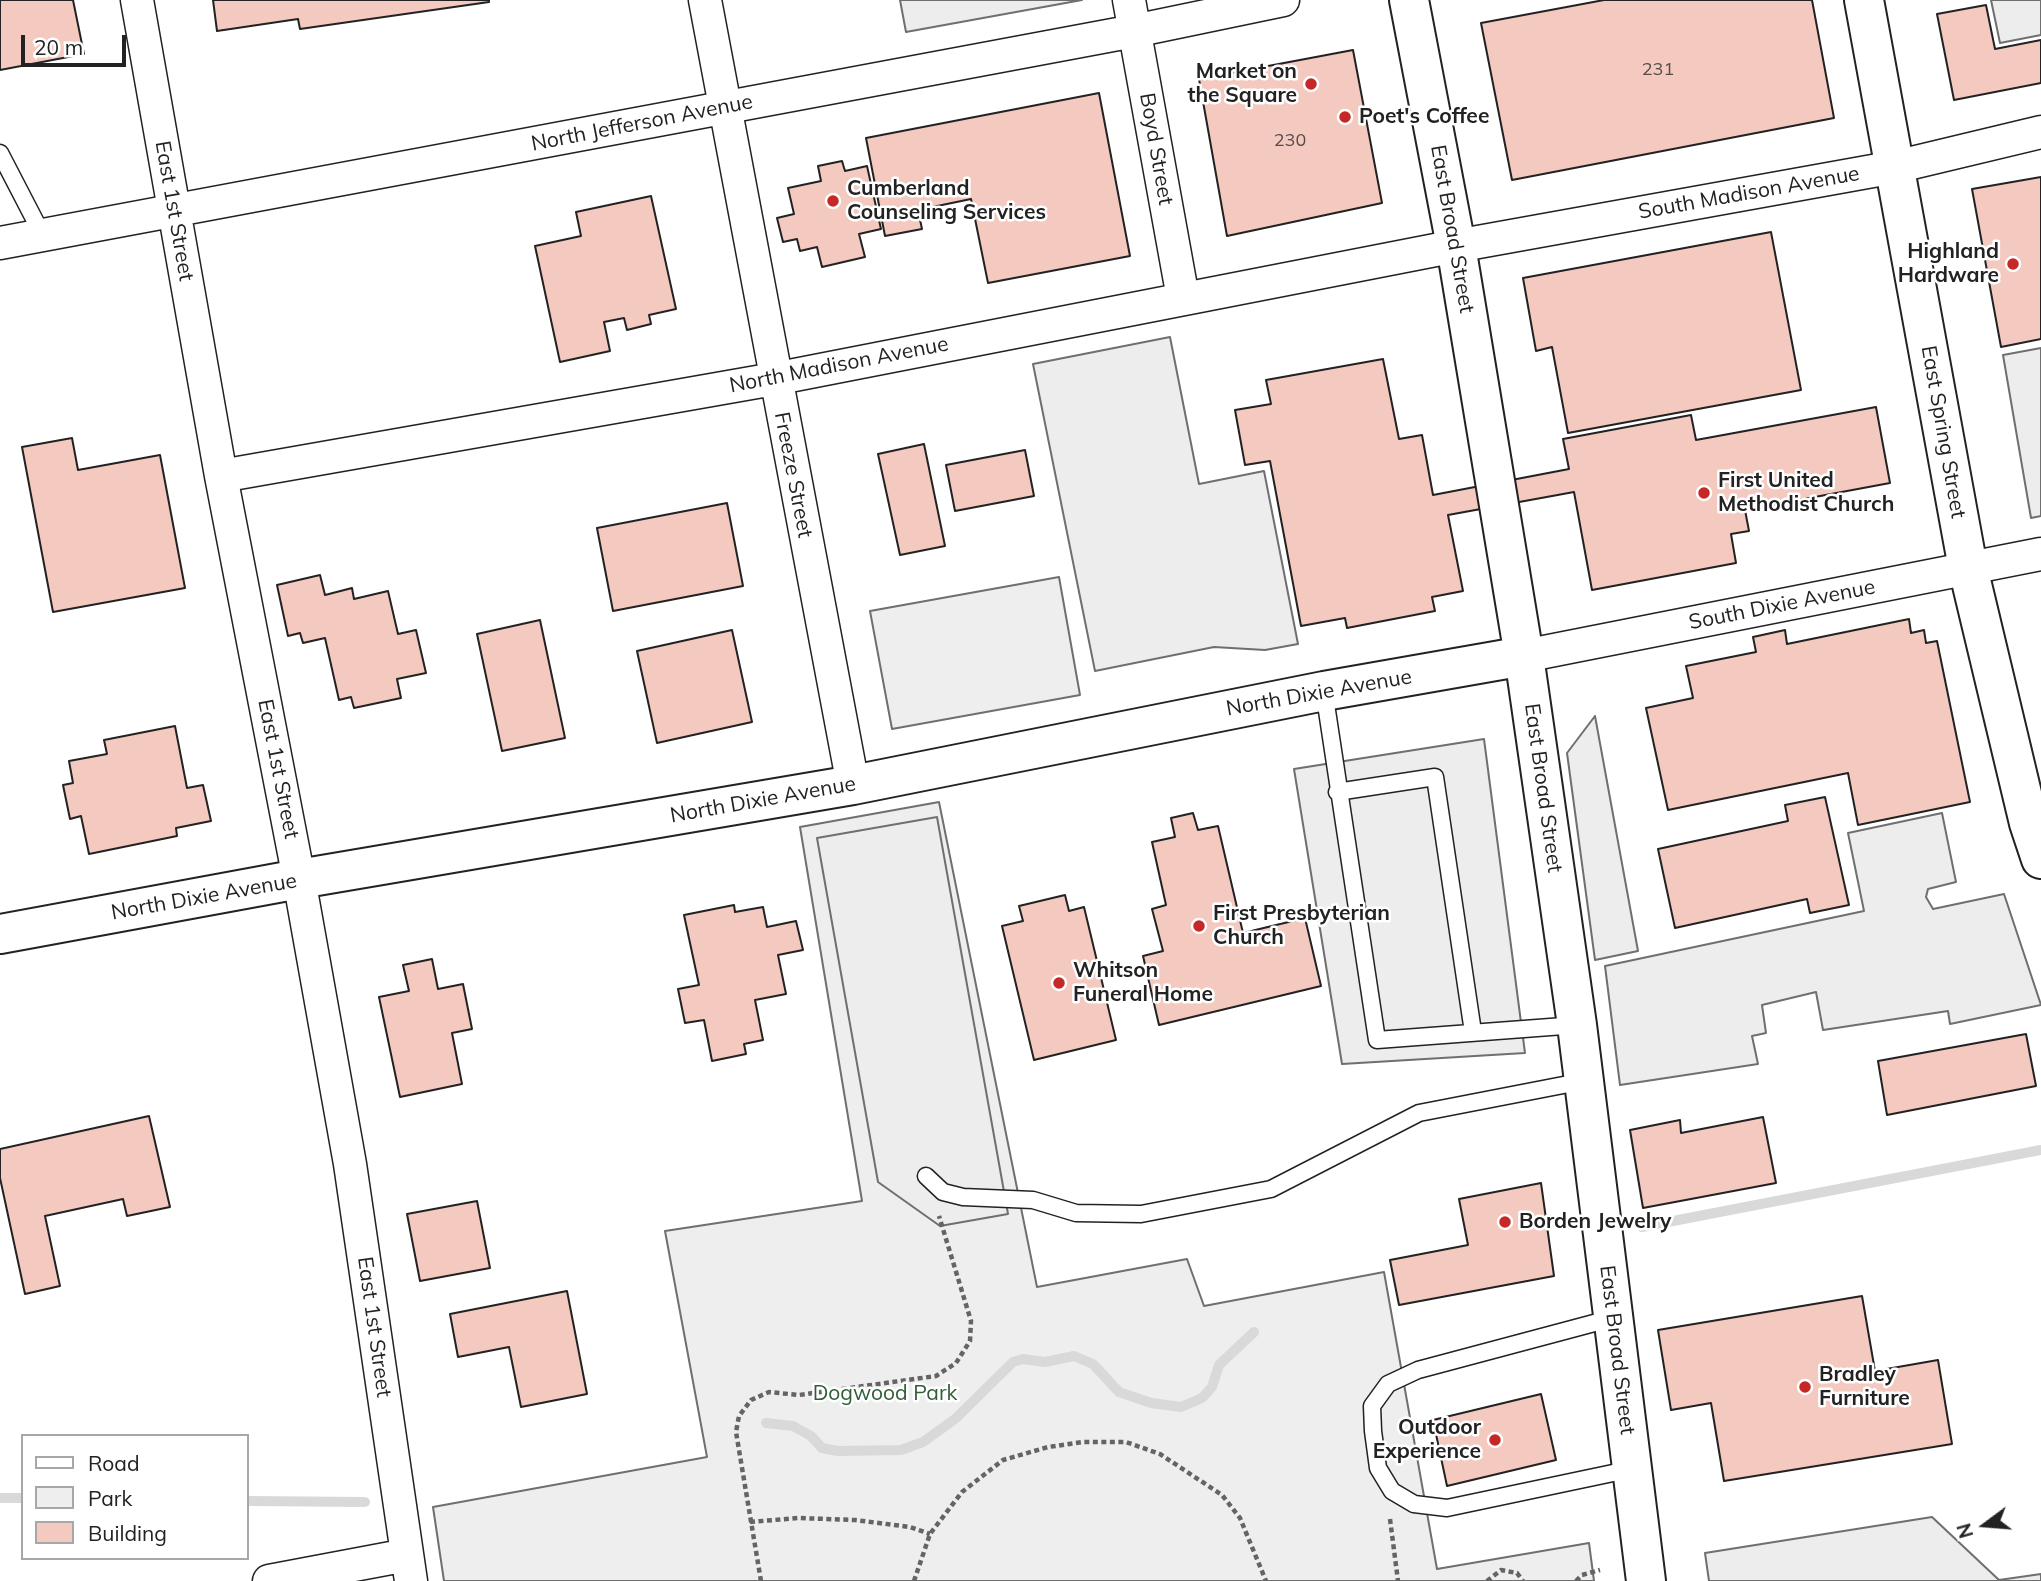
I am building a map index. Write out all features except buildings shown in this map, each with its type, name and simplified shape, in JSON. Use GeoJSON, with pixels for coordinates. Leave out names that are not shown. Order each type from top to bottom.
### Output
{"type":"FeatureCollection","features":[{"type":"Feature","properties":{"kind":"street","name":"East 1st Street"},"geometry":{"type":"LineString","coordinates":[[137,0],[221,476],[299,879],[350,1164],[409,1568]]}},
{"type":"Feature","properties":{"kind":"street","name":"Freeze Street"},"geometry":{"type":"LineString","coordinates":[[705,0],[853,785]]}},
{"type":"Feature","properties":{"kind":"street","name":"Boyd Street"},"geometry":{"type":"LineString","coordinates":[[1129,0],[1183,298]]}},
{"type":"Feature","properties":{"kind":"street","name":"North Jefferson Avenue"},"geometry":{"type":"LineString","coordinates":[[0,243],[1134,31],[1283,0]]}},
{"type":"Feature","properties":{"kind":"street","name":"East Broad Street"},"geometry":{"type":"LineString","coordinates":[[1409,0],[1456,246],[1524,656],[1577,1026],[1646,1581]]}},
{"type":"Feature","properties":{"kind":"street","name":"East Spring Street"},"geometry":{"type":"LineString","coordinates":[[1864,0],[1968,568],[2029,822],[2041,859]]}},
{"type":"Feature","properties":{"kind":"street","name":"South Madison Avenue"},"geometry":{"type":"LineString","coordinates":[[1456,246],[1895,167],[2041,132]]}},
{"type":"Feature","properties":{"kind":"street","name":"North Madison Avenue"},"geometry":{"type":"LineString","coordinates":[[221,476],[775,379],[1456,246]]}},
{"type":"Feature","properties":{"kind":"street","name":"South Dixie Avenue"},"geometry":{"type":"LineString","coordinates":[[1524,656],[2041,554]]}},
{"type":"Feature","properties":{"kind":"street","name":"North Dixie Avenue"},"geometry":{"type":"LineString","coordinates":[[0,934],[299,879],[853,785],[1324,691],[1524,656]]}},
{"type":"Feature","properties":{"kind":"street"},"geometry":{"type":"LineString","coordinates":[[269,1581],[409,1568]]}},
{"type":"Feature","properties":{"kind":"lane"},"geometry":{"type":"LineString","coordinates":[[0,153],[43,236]]}},
{"type":"Feature","properties":{"kind":"lane"},"geometry":{"type":"LineString","coordinates":[[1324,691],[1337,792],[1377,1040],[1577,1026]]}},
{"type":"Feature","properties":{"kind":"lane"},"geometry":{"type":"LineString","coordinates":[[1337,792],[1435,777],[1473,1032]]}},
{"type":"Feature","properties":{"kind":"lane"},"geometry":{"type":"LineString","coordinates":[[926,1175],[943,1192],[963,1197],[1033,1200],[1076,1213],[1142,1214],[1271,1189],[1419,1113],[1584,1081]]}},
{"type":"Feature","properties":{"kind":"lane"},"geometry":{"type":"LineString","coordinates":[[1613,1318],[1418,1370],[1388,1384],[1373,1406],[1373,1431],[1378,1468],[1392,1491],[1414,1504],[1447,1508],[1632,1469]]}},
{"type":"Feature","properties":{"kind":"path"},"geometry":{"type":"LineString","coordinates":[[761,1581],[736,1433],[739,1416],[751,1400],[769,1392],[799,1395],[936,1376],[956,1363],[970,1341],[971,1321],[926,1175]]}},
{"type":"Feature","properties":{"kind":"path"},"geometry":{"type":"LineString","coordinates":[[914,1581],[930,1534],[962,1492],[1003,1460],[1048,1447],[1083,1442],[1126,1443],[1160,1454],[1222,1494],[1240,1518],[1266,1581]]}},
{"type":"Feature","properties":{"kind":"path"},"geometry":{"type":"LineString","coordinates":[[750,1522],[798,1518],[855,1520],[910,1527],[930,1534]]}},
{"type":"Feature","properties":{"kind":"path"},"geometry":{"type":"LineString","coordinates":[[1390,1519],[1398,1581]]}},
{"type":"Feature","properties":{"kind":"path"},"geometry":{"type":"LineString","coordinates":[[1487,1581],[1501,1570],[1517,1573],[1523,1581]]}},
{"type":"Feature","properties":{"kind":"path"},"geometry":{"type":"LineString","coordinates":[[1576,1581],[1582,1574],[1600,1570]]}},
{"type":"Feature","properties":{"kind":"green space"},"geometry":{"type":"Polygon","coordinates":[[[1059,577],[1080,695],[892,729],[870,611],[1059,577]]]}},
{"type":"Feature","properties":{"kind":"green space","name":"Dogwood Park"},"geometry":{"type":"Polygon","coordinates":[[[939,802],[1037,1287],[1187,1259],[1204,1306],[1384,1272],[1437,1569],[1589,1543],[1594,1581],[444,1581],[433,1507],[707,1457],[665,1231],[862,1201],[800,827],[939,802]]]}},
{"type":"Feature","properties":{"kind":"shaded area"},"geometry":{"type":"Polygon","coordinates":[[[900,0],[1082,0],[906,32],[900,0]]]}},
{"type":"Feature","properties":{"kind":"shaded area"},"geometry":{"type":"Polygon","coordinates":[[[1991,0],[2041,0],[2041,35],[2000,43],[1991,0]]]}},
{"type":"Feature","properties":{"kind":"shaded area"},"geometry":{"type":"Polygon","coordinates":[[[1170,337],[1199,484],[1264,471],[1298,644],[1265,650],[1214,647],[1095,671],[1033,364],[1170,337]]]}},
{"type":"Feature","properties":{"kind":"shaded area"},"geometry":{"type":"Polygon","coordinates":[[[2041,348],[2041,516],[2031,518],[2003,355],[2041,348]]]}},
{"type":"Feature","properties":{"kind":"shaded area"},"geometry":{"type":"Polygon","coordinates":[[[1595,716],[1638,951],[1595,960],[1567,753],[1595,716]]]}},
{"type":"Feature","properties":{"kind":"shaded area"},"geometry":{"type":"Polygon","coordinates":[[[1484,739],[1525,1053],[1342,1064],[1294,769],[1484,739]]]}},
{"type":"Feature","properties":{"kind":"shaded area"},"geometry":{"type":"Polygon","coordinates":[[[1942,813],[1956,882],[1928,889],[1926,897],[1933,909],[2004,894],[2041,1005],[1950,1024],[1948,1011],[1823,1030],[1816,992],[1762,1005],[1766,1033],[1752,1036],[1758,1064],[1620,1085],[1605,966],[1864,911],[1848,833],[1942,813]]]}},
{"type":"Feature","properties":{"kind":"shaded area"},"geometry":{"type":"Polygon","coordinates":[[[937,817],[1008,1214],[940,1226],[878,1182],[817,838],[937,817]]]}},
{"type":"Feature","properties":{"kind":"shaded area"},"geometry":{"type":"Polygon","coordinates":[[[1932,1517],[1999,1580],[2041,1574],[2041,1581],[1709,1581],[1705,1553],[1932,1517]]]}},
{"type":"Feature","properties":{"kind":"waterway"},"geometry":{"type":"LineString","coordinates":[[1642,1227],[2041,1150]]}},
{"type":"Feature","properties":{"kind":"waterway"},"geometry":{"type":"LineString","coordinates":[[766,1423],[793,1426],[811,1436],[822,1448],[838,1451],[901,1450],[923,1442],[955,1419],[1013,1362],[1023,1359],[1045,1362],[1074,1356],[1093,1364],[1119,1392],[1151,1403],[1181,1407],[1202,1398],[1212,1387],[1219,1365],[1254,1332]]}},
{"type":"Feature","properties":{"kind":"waterway"},"geometry":{"type":"LineString","coordinates":[[0,1498],[21,1498]]}},
{"type":"Feature","properties":{"kind":"waterway"},"geometry":{"type":"LineString","coordinates":[[248,1501],[365,1502]]}},
{"type":"Feature","properties":{"kind":"place","name":"Market on the Square"},"geometry":{"type":"Point","coordinates":[1311,84]}},
{"type":"Feature","properties":{"kind":"place","name":"Poet's Coffee"},"geometry":{"type":"Point","coordinates":[1345,117]}},
{"type":"Feature","properties":{"kind":"place","name":"Cumberland Counseling Services"},"geometry":{"type":"Point","coordinates":[833,201]}},
{"type":"Feature","properties":{"kind":"place","name":"Highland Hardware"},"geometry":{"type":"Point","coordinates":[2013,264]}},
{"type":"Feature","properties":{"kind":"place","name":"First United Methodist Church"},"geometry":{"type":"Point","coordinates":[1704,493]}},
{"type":"Feature","properties":{"kind":"place","name":"First Presbyterian Church"},"geometry":{"type":"Point","coordinates":[1199,926]}},
{"type":"Feature","properties":{"kind":"place","name":"Whitson Funeral Home"},"geometry":{"type":"Point","coordinates":[1059,983]}},
{"type":"Feature","properties":{"kind":"place","name":"Borden Jewelry"},"geometry":{"type":"Point","coordinates":[1505,1222]}},
{"type":"Feature","properties":{"kind":"place","name":"Bradley Furniture"},"geometry":{"type":"Point","coordinates":[1805,1387]}},
{"type":"Feature","properties":{"kind":"place","name":"Outdoor Experience"},"geometry":{"type":"Point","coordinates":[1495,1440]}}]}
